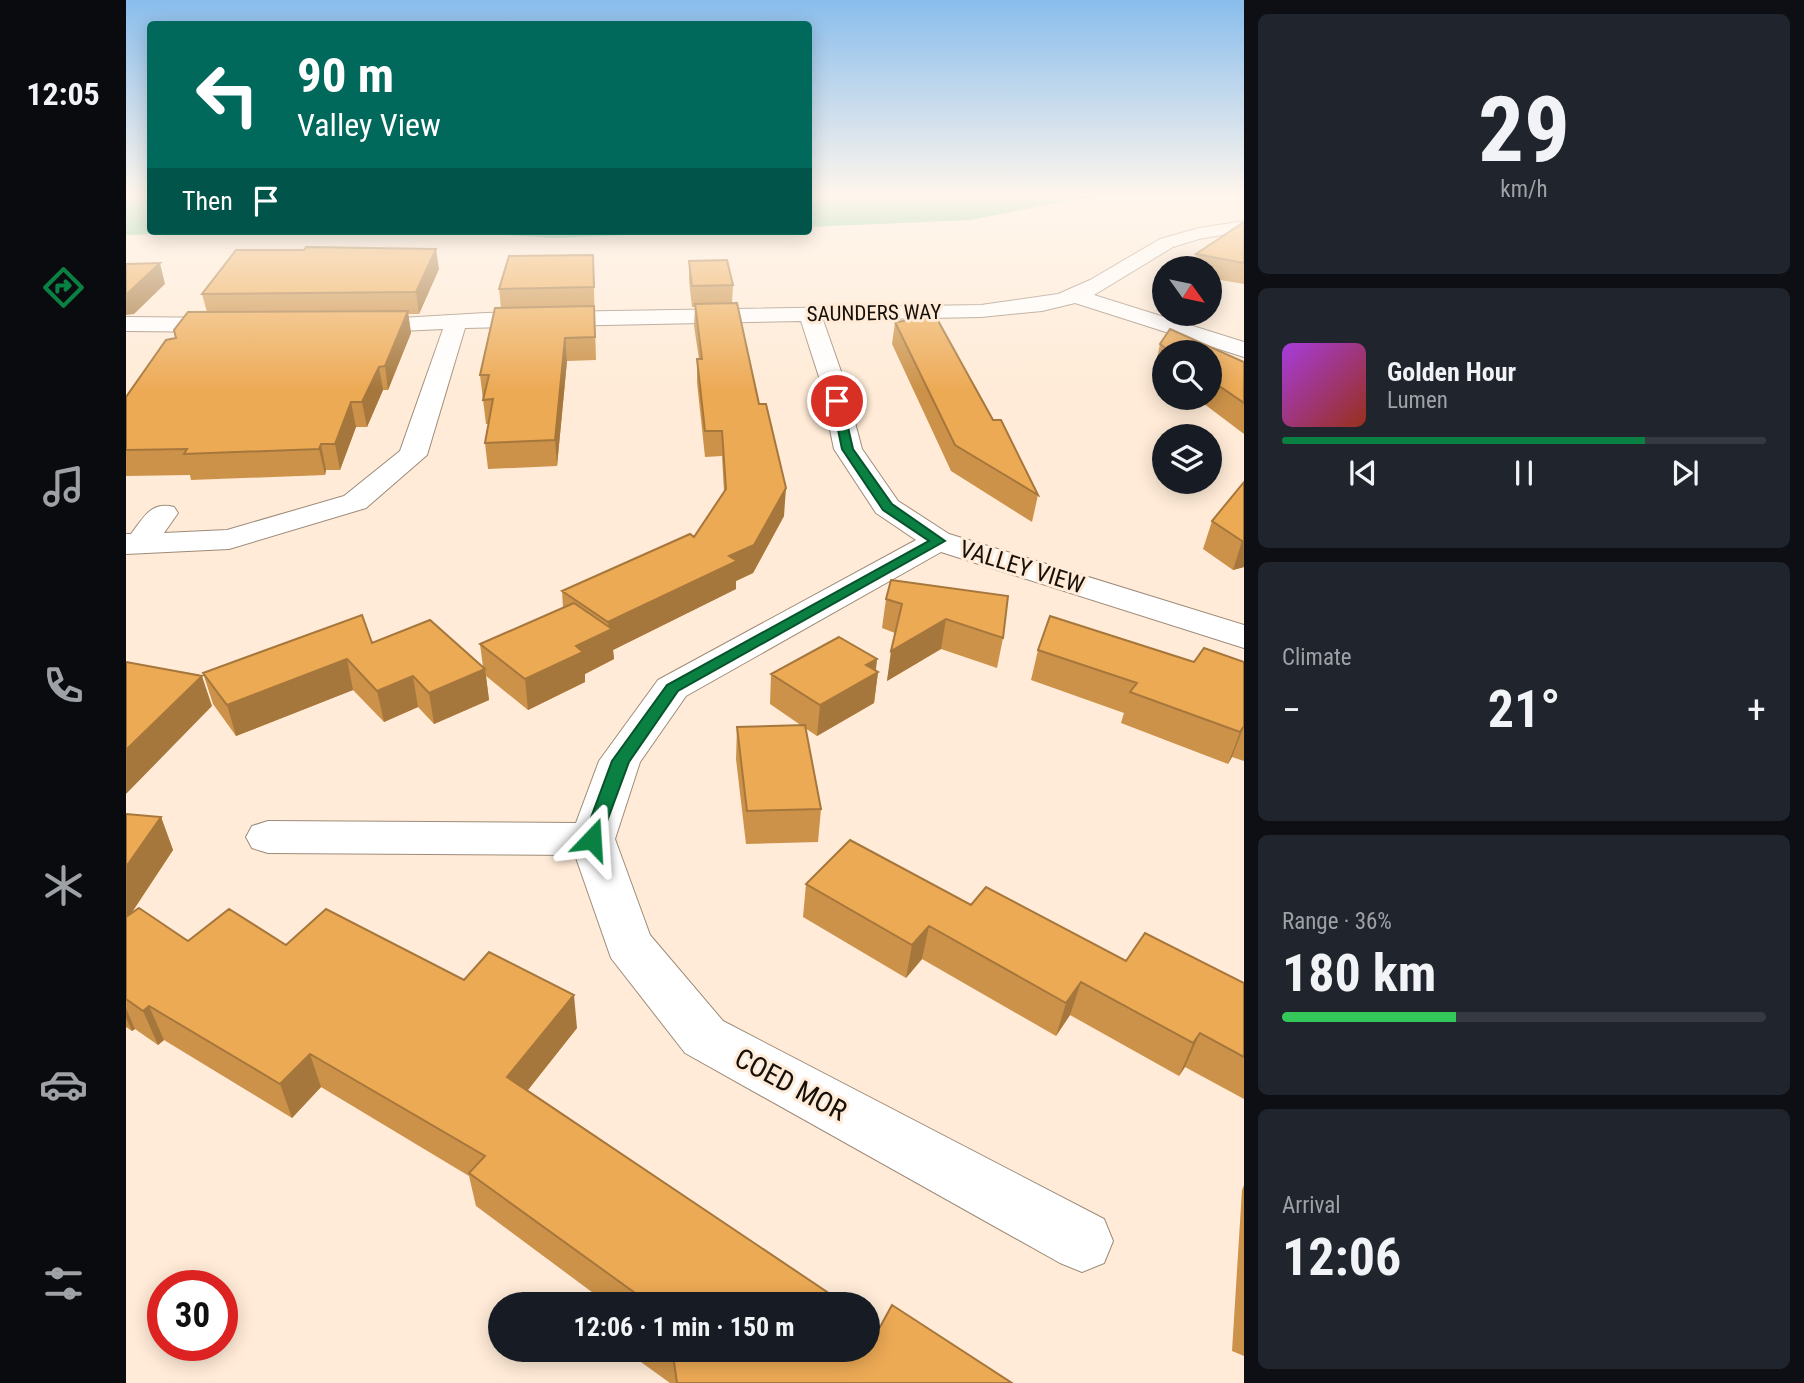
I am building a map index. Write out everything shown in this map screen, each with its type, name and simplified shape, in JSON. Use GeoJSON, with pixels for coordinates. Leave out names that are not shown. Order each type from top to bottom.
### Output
{"type":"FeatureCollection","features":[{"type":"Feature","properties":{"kind":"street","name":"SAUNDERS WAY"},"geometry":{"type":"LineString","coordinates":[[331,327],[485,320],[981,311],[1034,305],[1074,296],[1100,284],[1136,261]]}},
{"type":"Feature","properties":{"kind":"street"},"geometry":{"type":"LineString","coordinates":[[1074,296],[1183,328],[1244,350]]}},
{"type":"Feature","properties":{"kind":"street","name":"SAUNDERS WAY"},"geometry":{"type":"LineString","coordinates":[[406,302],[467,311],[485,320]]}},
{"type":"Feature","properties":{"kind":"street"},"geometry":{"type":"LineString","coordinates":[[189,324],[204,316],[239,308]]}},
{"type":"Feature","properties":{"kind":"street","name":"VALLEY VIEW"},"geometry":{"type":"LineString","coordinates":[[810,315],[831,377],[848,449],[887,507],[938,541],[1244,638]]}},
{"type":"Feature","properties":{"kind":"street"},"geometry":{"type":"LineString","coordinates":[[133,544],[229,540],[355,502],[413,455],[456,322]]}},
{"type":"Feature","properties":{"kind":"street"},"geometry":{"type":"LineString","coordinates":[[126,324],[253,326]]}},
{"type":"Feature","properties":{"kind":"street"},"geometry":{"type":"LineString","coordinates":[[133,544],[163,513]]}},
{"type":"Feature","properties":{"kind":"street"},"geometry":{"type":"LineString","coordinates":[[268,837],[592,839],[620,761],[672,688],[938,541]]}},
{"type":"Feature","properties":{"kind":"street","name":"COED MOR"},"geometry":{"type":"LineString","coordinates":[[592,839],[629,944],[704,1037],[1082,1241]]}},
{"type":"Feature","properties":{"kind":"building"},"geometry":{"type":"Polygon","coordinates":[[[228,261],[431,261],[416,292],[202,294],[228,261]]]}},
{"type":"Feature","properties":{"kind":"building"},"geometry":{"type":"Polygon","coordinates":[[[508,261],[593,261],[594,287],[499,289],[508,261]]]}},
{"type":"Feature","properties":{"kind":"building"},"geometry":{"type":"Polygon","coordinates":[[[689,261],[727,261],[733,285],[692,286],[689,261]]]}},
{"type":"Feature","properties":{"kind":"building"},"geometry":{"type":"Polygon","coordinates":[[[160,263],[128,293],[126,293],[126,264],[160,263]]]}},
{"type":"Feature","properties":{"kind":"building"},"geometry":{"type":"Polygon","coordinates":[[[737,303],[759,404],[766,404],[786,488],[754,545],[729,556],[737,561],[608,622],[562,591],[690,534],[694,537],[726,489],[722,431],[705,431],[697,359],[702,359],[695,304],[737,303]]]}},
{"type":"Feature","properties":{"kind":"building"},"geometry":{"type":"Polygon","coordinates":[[[594,306],[595,337],[565,338],[555,440],[485,443],[493,399],[483,400],[489,375],[480,375],[495,308],[594,306]]]}},
{"type":"Feature","properties":{"kind":"building"},"geometry":{"type":"Polygon","coordinates":[[[408,311],[385,366],[379,367],[362,402],[351,402],[335,444],[321,444],[319,449],[184,454],[187,449],[126,450],[126,397],[166,340],[176,338],[174,330],[188,312],[408,311]]]}},
{"type":"Feature","properties":{"kind":"building"},"geometry":{"type":"Polygon","coordinates":[[[936,317],[993,420],[1001,420],[1038,495],[955,445],[895,322],[936,317]]]}},
{"type":"Feature","properties":{"kind":"building"},"geometry":{"type":"Polygon","coordinates":[[[1170,329],[1195,340],[1163,340],[1170,329]]]}},
{"type":"Feature","properties":{"kind":"building"},"geometry":{"type":"Polygon","coordinates":[[[1222,352],[1244,362],[1244,403],[1222,388],[1222,352]]]}},
{"type":"Feature","properties":{"kind":"building"},"geometry":{"type":"Polygon","coordinates":[[[1244,482],[1244,541],[1242,541],[1212,521],[1244,482]]]}},
{"type":"Feature","properties":{"kind":"building"},"geometry":{"type":"Polygon","coordinates":[[[891,580],[1008,596],[1003,638],[946,619],[891,651],[902,604],[886,599],[891,580]]]}},
{"type":"Feature","properties":{"kind":"building"},"geometry":{"type":"Polygon","coordinates":[[[574,603],[612,629],[576,646],[583,652],[525,679],[480,644],[574,603]]]}},
{"type":"Feature","properties":{"kind":"building"},"geometry":{"type":"Polygon","coordinates":[[[362,615],[372,643],[430,620],[485,669],[429,693],[413,676],[377,691],[347,659],[227,705],[203,673],[362,615]]]}},
{"type":"Feature","properties":{"kind":"building"},"geometry":{"type":"Polygon","coordinates":[[[1050,616],[1194,662],[1204,648],[1244,662],[1244,726],[1240,732],[1130,692],[1137,683],[1038,650],[1050,616]]]}},
{"type":"Feature","properties":{"kind":"building"},"geometry":{"type":"Polygon","coordinates":[[[839,637],[877,659],[866,665],[878,672],[820,705],[771,674],[839,637]]]}},
{"type":"Feature","properties":{"kind":"building"},"geometry":{"type":"Polygon","coordinates":[[[126,662],[202,676],[126,750],[126,662]]]}},
{"type":"Feature","properties":{"kind":"building"},"geometry":{"type":"Polygon","coordinates":[[[805,725],[821,809],[747,811],[737,727],[805,725]]]}},
{"type":"Feature","properties":{"kind":"building"},"geometry":{"type":"Polygon","coordinates":[[[126,814],[161,817],[126,867],[126,814]]]}},
{"type":"Feature","properties":{"kind":"building"},"geometry":{"type":"Polygon","coordinates":[[[850,840],[971,905],[986,887],[1126,961],[1145,933],[1244,983],[1244,1057],[1200,1033],[1193,1043],[1081,982],[1066,1003],[929,926],[912,945],[806,884],[850,840]]]}},
{"type":"Feature","properties":{"kind":"building"},"geometry":{"type":"Polygon","coordinates":[[[139,908],[188,941],[229,909],[286,945],[326,909],[464,980],[489,952],[574,995],[507,1077],[827,1292],[634,1292],[469,1173],[485,1156],[310,1054],[280,1084],[149,1006],[143,1011],[126,999],[126,917],[139,908]]]}},
{"type":"Feature","properties":{"kind":"building"},"geometry":{"type":"Polygon","coordinates":[[[892,1305],[1012,1383],[677,1383],[674,1362],[880,1362],[880,1327],[892,1305]]]}},
{"type":"Feature","properties":{"kind":"route"},"geometry":{"type":"LineString","coordinates":[[592,839],[620,761],[672,688],[938,541],[887,507],[848,449],[837,401]]}}]}
